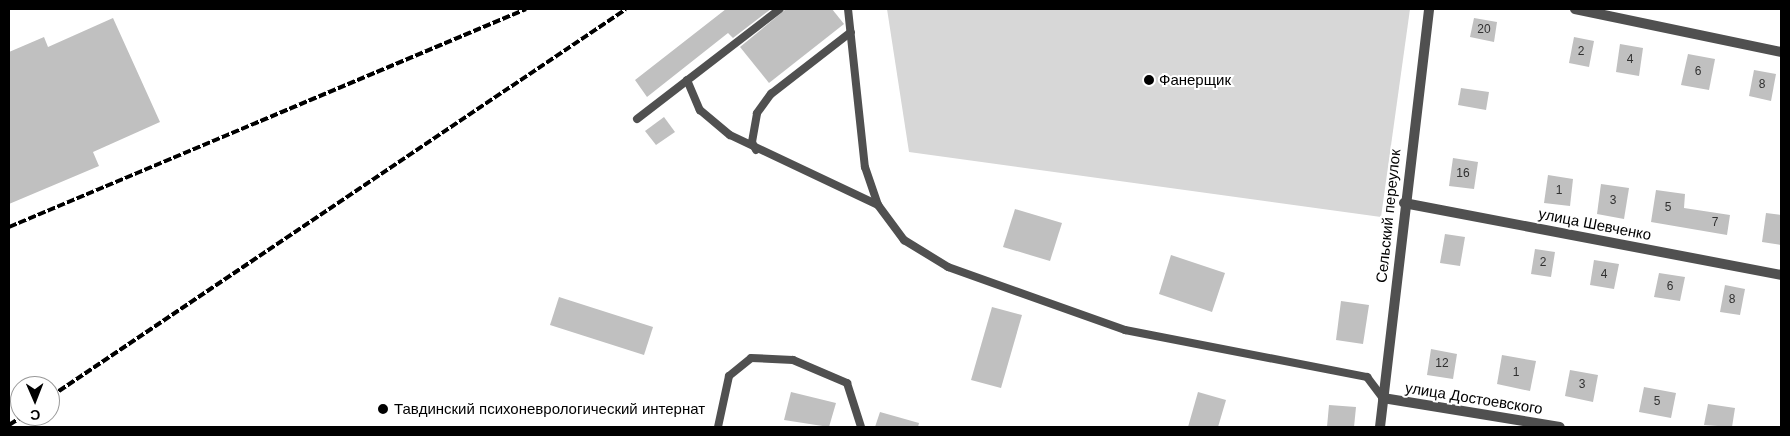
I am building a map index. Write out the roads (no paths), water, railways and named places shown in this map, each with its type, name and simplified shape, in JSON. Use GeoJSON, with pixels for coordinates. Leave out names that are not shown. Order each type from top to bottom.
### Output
{"type":"FeatureCollection","features":[{"type":"Feature","properties":{"kind":"street","name":"Сельский переулок"},"geometry":{"type":"LineString","coordinates":[[1380,427],[1404,203],[1429,9]]}},
{"type":"Feature","properties":{"kind":"street"},"geometry":{"type":"LineString","coordinates":[[1575,9],[1781,52]]}},
{"type":"Feature","properties":{"kind":"street","name":"улица Шевченко"},"geometry":{"type":"LineString","coordinates":[[1404,203],[1781,275]]}},
{"type":"Feature","properties":{"kind":"street","name":"улица Достоевского"},"geometry":{"type":"LineString","coordinates":[[1384,398],[1560,427]]}},
{"type":"Feature","properties":{"kind":"lane"},"geometry":{"type":"LineString","coordinates":[[637,119],[780,9]]}},
{"type":"Feature","properties":{"kind":"lane"},"geometry":{"type":"LineString","coordinates":[[848,9],[865,167],[878,205],[904,240],[948,267],[1125,330],[1367,377],[1384,398]]}},
{"type":"Feature","properties":{"kind":"lane"},"geometry":{"type":"LineString","coordinates":[[756,150],[752,142],[757,113],[771,94],[851,32]]}},
{"type":"Feature","properties":{"kind":"lane"},"geometry":{"type":"LineString","coordinates":[[687,80],[700,110],[712,124],[756,150],[878,205]]}},
{"type":"Feature","properties":{"kind":"lane"},"geometry":{"type":"LineString","coordinates":[[718,427],[729,376],[751,358],[793,360],[847,383],[861,427]]}},
{"type":"Feature","properties":{"kind":"railway"},"geometry":{"type":"LineString","coordinates":[[9,227],[526,9]]}},
{"type":"Feature","properties":{"kind":"railway"},"geometry":{"type":"LineString","coordinates":[[60,390],[626,9]]}},
{"type":"Feature","properties":{"kind":"place","name":"Фанерщик"},"geometry":{"type":"Point","coordinates":[1149,80]}},
{"type":"Feature","properties":{"kind":"place","name":"Тавдинский психоневрологический интернат"},"geometry":{"type":"Point","coordinates":[383,409]}}]}
